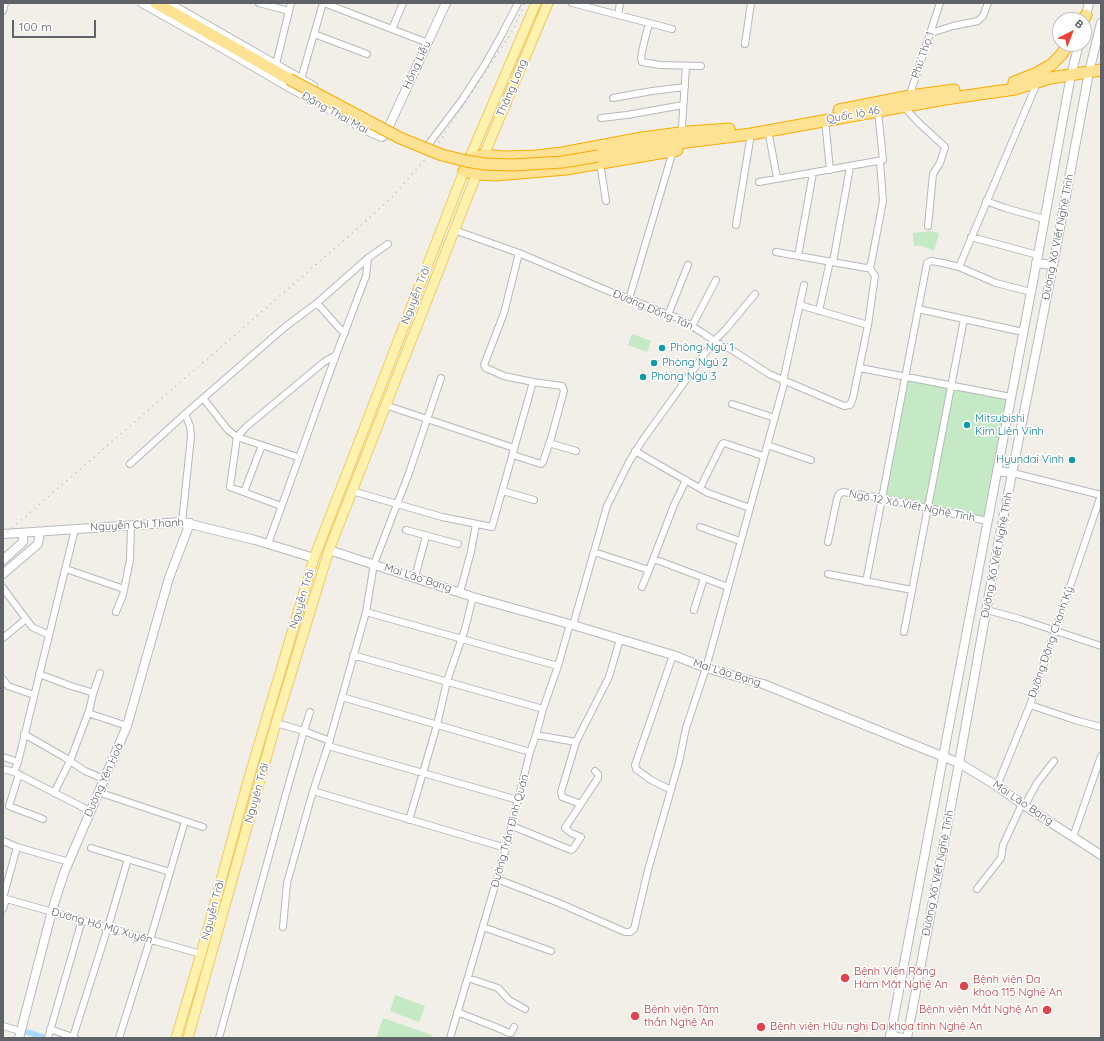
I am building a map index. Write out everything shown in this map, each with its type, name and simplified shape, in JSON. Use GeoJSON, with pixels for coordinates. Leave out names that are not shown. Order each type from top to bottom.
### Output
{"type":"FeatureCollection","features":[{"type":"Feature","properties":{"kind":"highway"},"geometry":{"type":"LineString","coordinates":[[156,3],[289,79],[400,138],[422,148],[458,159],[485,164],[512,165],[599,160],[673,151],[727,133]]}},
{"type":"Feature","properties":{"kind":"highway"},"geometry":{"type":"LineString","coordinates":[[1014,82],[1037,73],[1051,65],[1063,52]]}},
{"type":"Feature","properties":{"kind":"highway","name":"Quốc lộ 46"},"geometry":{"type":"LineString","coordinates":[[727,133],[751,134],[767,127],[910,96],[1101,70]]}},
{"type":"Feature","properties":{"kind":"highway","name":"Quốc lộ 46"},"geometry":{"type":"LineString","coordinates":[[599,160],[654,146],[727,133],[825,120],[945,99],[1014,89],[1050,78]]}},
{"type":"Feature","properties":{"kind":"highway"},"geometry":{"type":"LineString","coordinates":[[469,159],[484,155],[504,157],[562,154],[642,138],[683,132],[727,133]]}},
{"type":"Feature","properties":{"kind":"highway"},"geometry":{"type":"LineString","coordinates":[[464,171],[477,174],[496,175],[566,169],[599,160]]}},
{"type":"Feature","properties":{"kind":"main road","name":"Thăng Long"},"geometry":{"type":"LineString","coordinates":[[464,171],[536,3]]}},
{"type":"Feature","properties":{"kind":"main road","name":"Thăng Long"},"geometry":{"type":"LineString","coordinates":[[477,174],[548,3]]}},
{"type":"Feature","properties":{"kind":"main road","name":"Nguyễn Trãi"},"geometry":{"type":"LineString","coordinates":[[176,1038],[248,781],[314,558],[464,171]]}},
{"type":"Feature","properties":{"kind":"main road","name":"Nguyễn Trãi"},"geometry":{"type":"LineString","coordinates":[[328,550],[477,174]]}},
{"type":"Feature","properties":{"kind":"main road"},"geometry":{"type":"LineString","coordinates":[[314,558],[328,550]]}},
{"type":"Feature","properties":{"kind":"main road","name":"Nguyên Trãi"},"geometry":{"type":"LineString","coordinates":[[188,1038],[276,723],[328,550]]}},
{"type":"Feature","properties":{"kind":"street"},"geometry":{"type":"LineString","coordinates":[[3,11],[6,3]]}},
{"type":"Feature","properties":{"kind":"street","name":"Đặng Thai Mai"},"geometry":{"type":"LineString","coordinates":[[142,3],[348,120],[380,136],[385,135],[388,127],[168,3]]}},
{"type":"Feature","properties":{"kind":"street"},"geometry":{"type":"LineString","coordinates":[[259,3],[289,11]]}},
{"type":"Feature","properties":{"kind":"street"},"geometry":{"type":"LineString","coordinates":[[276,64],[291,3]]}},
{"type":"Feature","properties":{"kind":"street"},"geometry":{"type":"LineString","coordinates":[[301,79],[324,3],[428,43]]}},
{"type":"Feature","properties":{"kind":"street"},"geometry":{"type":"LineString","coordinates":[[392,29],[403,3]]}},
{"type":"Feature","properties":{"kind":"street","name":"Hồng Liễu"},"geometry":{"type":"LineString","coordinates":[[388,127],[446,3]]}},
{"type":"Feature","properties":{"kind":"street"},"geometry":{"type":"LineString","coordinates":[[388,127],[428,145],[462,100],[484,66],[518,3]]}},
{"type":"Feature","properties":{"kind":"street"},"geometry":{"type":"LineString","coordinates":[[572,3],[672,29]]}},
{"type":"Feature","properties":{"kind":"street"},"geometry":{"type":"LineString","coordinates":[[618,15],[620,3]]}},
{"type":"Feature","properties":{"kind":"street"},"geometry":{"type":"LineString","coordinates":[[745,44],[751,3]]}},
{"type":"Feature","properties":{"kind":"street","name":"Phú Thọ 1"},"geometry":{"type":"LineString","coordinates":[[904,107],[910,96],[940,3]]}},
{"type":"Feature","properties":{"kind":"street"},"geometry":{"type":"LineString","coordinates":[[931,34],[953,26],[976,22],[983,16],[988,3]]}},
{"type":"Feature","properties":{"kind":"street"},"geometry":{"type":"LineString","coordinates":[[649,23],[641,58],[642,62],[660,65],[701,66]]}},
{"type":"Feature","properties":{"kind":"street","name":"Đường Xô Viết Nghệ Tĩnh"},"geometry":{"type":"LineString","coordinates":[[907,1038],[1012,473],[1054,265],[1088,72],[1101,23]]}},
{"type":"Feature","properties":{"kind":"street"},"geometry":{"type":"LineString","coordinates":[[314,34],[367,54]]}},
{"type":"Feature","properties":{"kind":"street","name":"Đường Xô Viết Nghệ Tĩnh"},"geometry":{"type":"LineString","coordinates":[[890,1037],[944,758],[987,520],[1071,75],[1077,52]]}},
{"type":"Feature","properties":{"kind":"street"},"geometry":{"type":"LineString","coordinates":[[683,132],[683,105],[686,66]]}},
{"type":"Feature","properties":{"kind":"street"},"geometry":{"type":"LineString","coordinates":[[959,267],[1037,83]]}},
{"type":"Feature","properties":{"kind":"street"},"geometry":{"type":"LineString","coordinates":[[613,98],[685,87]]}},
{"type":"Feature","properties":{"kind":"street"},"geometry":{"type":"LineString","coordinates":[[601,118],[628,115],[683,105]]}},
{"type":"Feature","properties":{"kind":"street"},"geometry":{"type":"LineString","coordinates":[[904,107],[945,147],[940,163],[933,174],[928,226]]}},
{"type":"Feature","properties":{"kind":"street"},"geometry":{"type":"LineString","coordinates":[[348,120],[355,109]]}},
{"type":"Feature","properties":{"kind":"street"},"geometry":{"type":"LineString","coordinates":[[869,267],[871,264],[883,201],[880,162],[883,159],[878,111]]}},
{"type":"Feature","properties":{"kind":"street"},"geometry":{"type":"LineString","coordinates":[[825,120],[830,170]]}},
{"type":"Feature","properties":{"kind":"street"},"geometry":{"type":"LineString","coordinates":[[767,127],[777,178]]}},
{"type":"Feature","properties":{"kind":"street"},"geometry":{"type":"LineString","coordinates":[[736,225],[751,134]]}},
{"type":"Feature","properties":{"kind":"street"},"geometry":{"type":"LineString","coordinates":[[629,299],[673,151]]}},
{"type":"Feature","properties":{"kind":"street"},"geometry":{"type":"LineString","coordinates":[[599,160],[606,201]]}},
{"type":"Feature","properties":{"kind":"street"},"geometry":{"type":"LineString","coordinates":[[759,182],[880,162]]}},
{"type":"Feature","properties":{"kind":"street"},"geometry":{"type":"LineString","coordinates":[[819,311],[831,262],[850,167]]}},
{"type":"Feature","properties":{"kind":"street"},"geometry":{"type":"LineString","coordinates":[[798,256],[813,173]]}},
{"type":"Feature","properties":{"kind":"street"},"geometry":{"type":"LineString","coordinates":[[986,201],[1044,219]]}},
{"type":"Feature","properties":{"kind":"street","name":"Đường Đồng Tân"},"geometry":{"type":"LineString","coordinates":[[454,230],[519,253],[668,315],[692,326],[714,341],[732,350],[762,370],[783,381],[844,406],[848,406],[851,403],[860,368]]}},
{"type":"Feature","properties":{"kind":"street"},"geometry":{"type":"LineString","coordinates":[[971,237],[1054,265]]}},
{"type":"Feature","properties":{"kind":"street"},"geometry":{"type":"LineString","coordinates":[[130,464],[285,327],[316,304],[368,258],[388,244]]}},
{"type":"Feature","properties":{"kind":"street"},"geometry":{"type":"LineString","coordinates":[[776,252],[866,268],[869,267]]}},
{"type":"Feature","properties":{"kind":"street"},"geometry":{"type":"LineString","coordinates":[[385,406],[427,419],[513,451],[540,464],[543,462],[550,441],[563,389],[559,385],[533,382],[498,373],[486,368],[484,364],[504,313],[519,253]]}},
{"type":"Feature","properties":{"kind":"street"},"geometry":{"type":"LineString","coordinates":[[268,544],[280,506],[366,276],[368,258]]}},
{"type":"Feature","properties":{"kind":"street"},"geometry":{"type":"LineString","coordinates":[[866,582],[926,268],[929,262],[959,267],[996,283],[1031,292]]}},
{"type":"Feature","properties":{"kind":"street"},"geometry":{"type":"LineString","coordinates":[[668,315],[688,265]]}},
{"type":"Feature","properties":{"kind":"street"},"geometry":{"type":"LineString","coordinates":[[869,267],[875,276],[860,368],[1011,397]]}},
{"type":"Feature","properties":{"kind":"street"},"geometry":{"type":"LineString","coordinates":[[692,326],[716,280]]}},
{"type":"Feature","properties":{"kind":"street"},"geometry":{"type":"LineString","coordinates":[[497,879],[559,903],[625,932],[630,932],[635,926],[648,870],[680,762],[686,728],[706,668],[784,384],[783,381],[804,285]]}},
{"type":"Feature","properties":{"kind":"street","name":"Đường Trần Đình Quán"},"geometry":{"type":"LineString","coordinates":[[450,1038],[506,848],[530,752],[572,624],[610,499],[635,451],[714,341],[755,294]]}},
{"type":"Feature","properties":{"kind":"street"},"geometry":{"type":"LineString","coordinates":[[316,304],[340,330],[345,333]]}},
{"type":"Feature","properties":{"kind":"street"},"geometry":{"type":"LineString","coordinates":[[800,305],[868,325]]}},
{"type":"Feature","properties":{"kind":"street"},"geometry":{"type":"LineString","coordinates":[[918,309],[1023,332]]}},
{"type":"Feature","properties":{"kind":"street"},"geometry":{"type":"LineString","coordinates":[[904,632],[929,508],[964,319]]}},
{"type":"Feature","properties":{"kind":"street"},"geometry":{"type":"LineString","coordinates":[[280,506],[232,489],[230,485],[237,437],[246,427],[324,362],[336,355]]}},
{"type":"Feature","properties":{"kind":"street"},"geometry":{"type":"LineString","coordinates":[[283,927],[286,887],[312,792],[329,743],[366,612],[374,564],[409,473],[441,378]]}},
{"type":"Feature","properties":{"kind":"street"},"geometry":{"type":"LineString","coordinates":[[352,491],[396,504],[491,528],[494,526],[513,451],[533,382]]}},
{"type":"Feature","properties":{"kind":"street"},"geometry":{"type":"LineString","coordinates":[[203,398],[228,430],[237,437],[298,458]]}},
{"type":"Feature","properties":{"kind":"street"},"geometry":{"type":"LineString","coordinates":[[732,404],[775,418]]}},
{"type":"Feature","properties":{"kind":"street"},"geometry":{"type":"LineString","coordinates":[[185,414],[190,426],[192,437],[186,522]]}},
{"type":"Feature","properties":{"kind":"street"},"geometry":{"type":"LineString","coordinates":[[550,441],[551,443],[576,451]]}},
{"type":"Feature","properties":{"kind":"street"},"geometry":{"type":"LineString","coordinates":[[700,488],[722,444],[724,443],[763,456]]}},
{"type":"Feature","properties":{"kind":"street"},"geometry":{"type":"LineString","coordinates":[[244,492],[262,445]]}},
{"type":"Feature","properties":{"kind":"street"},"geometry":{"type":"LineString","coordinates":[[767,445],[811,460]]}},
{"type":"Feature","properties":{"kind":"street"},"geometry":{"type":"LineString","coordinates":[[635,451],[718,497],[750,508]]}},
{"type":"Feature","properties":{"kind":"street"},"geometry":{"type":"LineString","coordinates":[[997,471],[1012,473],[1101,495]]}},
{"type":"Feature","properties":{"kind":"street"},"geometry":{"type":"LineString","coordinates":[[642,587],[674,505],[686,480]]}},
{"type":"Feature","properties":{"kind":"street"},"geometry":{"type":"LineString","coordinates":[[503,492],[534,500]]}},
{"type":"Feature","properties":{"kind":"street","name":"Ngõ 12 Xô Viết Nghệ Tĩnh"},"geometry":{"type":"LineString","coordinates":[[828,542],[837,499],[839,494],[846,492],[987,520]]}},
{"type":"Feature","properties":{"kind":"street","name":"Đường Đặng Chánh Kỷ"},"geometry":{"type":"LineString","coordinates":[[997,786],[1017,740],[1030,704],[1101,495]]}},
{"type":"Feature","properties":{"kind":"street","name":"Nguyễn Chí Thanh"},"geometry":{"type":"LineString","coordinates":[[3,534],[186,522],[314,558]]}},
{"type":"Feature","properties":{"kind":"street","name":"Đường Yên Hoà"},"geometry":{"type":"LineString","coordinates":[[19,1035],[52,911],[68,862],[127,726],[186,522]]}},
{"type":"Feature","properties":{"kind":"street"},"geometry":{"type":"LineString","coordinates":[[460,592],[471,552],[476,524]]}},
{"type":"Feature","properties":{"kind":"street"},"geometry":{"type":"LineString","coordinates":[[116,612],[122,598],[130,560],[131,525]]}},
{"type":"Feature","properties":{"kind":"street"},"geometry":{"type":"LineString","coordinates":[[700,527],[740,541]]}},
{"type":"Feature","properties":{"kind":"street"},"geometry":{"type":"LineString","coordinates":[[43,819],[9,806],[24,734],[75,529]]}},
{"type":"Feature","properties":{"kind":"street"},"geometry":{"type":"LineString","coordinates":[[406,530],[458,544]]}},
{"type":"Feature","properties":{"kind":"street"},"geometry":{"type":"LineString","coordinates":[[3,574],[38,544],[40,532]]}},
{"type":"Feature","properties":{"kind":"street"},"geometry":{"type":"LineString","coordinates":[[3,560],[23,542],[23,533]]}},
{"type":"Feature","properties":{"kind":"street"},"geometry":{"type":"LineString","coordinates":[[415,577],[426,536]]}},
{"type":"Feature","properties":{"kind":"street","name":"Mai Lão Bạng"},"geometry":{"type":"LineString","coordinates":[[328,550],[473,597],[572,624],[673,655],[706,668],[763,684],[959,763],[997,786],[1023,805],[1101,855]]}},
{"type":"Feature","properties":{"kind":"street"},"geometry":{"type":"LineString","coordinates":[[594,552],[649,570]]}},
{"type":"Feature","properties":{"kind":"street"},"geometry":{"type":"LineString","coordinates":[[654,559],[728,587]]}},
{"type":"Feature","properties":{"kind":"street"},"geometry":{"type":"LineString","coordinates":[[66,569],[124,589]]}},
{"type":"Feature","properties":{"kind":"street"},"geometry":{"type":"LineString","coordinates":[[828,574],[912,590]]}},
{"type":"Feature","properties":{"kind":"street"},"geometry":{"type":"LineString","coordinates":[[694,610],[704,578]]}},
{"type":"Feature","properties":{"kind":"street"},"geometry":{"type":"LineString","coordinates":[[3,588],[32,627],[48,635]]}},
{"type":"Feature","properties":{"kind":"street"},"geometry":{"type":"LineString","coordinates":[[410,820],[437,725],[447,681],[465,629],[473,597]]}},
{"type":"Feature","properties":{"kind":"street"},"geometry":{"type":"LineString","coordinates":[[987,610],[1101,646]]}},
{"type":"Feature","properties":{"kind":"street"},"geometry":{"type":"LineString","coordinates":[[366,612],[461,640],[558,666]]}},
{"type":"Feature","properties":{"kind":"street"},"geometry":{"type":"LineString","coordinates":[[3,638],[26,619]]}},
{"type":"Feature","properties":{"kind":"street"},"geometry":{"type":"LineString","coordinates":[[581,804],[562,797],[562,792],[576,742],[609,677],[620,639]]}},
{"type":"Feature","properties":{"kind":"street"},"geometry":{"type":"LineString","coordinates":[[353,655],[543,709]]}},
{"type":"Feature","properties":{"kind":"street"},"geometry":{"type":"LineString","coordinates":[[671,790],[651,780],[636,769],[635,765],[673,655]]}},
{"type":"Feature","properties":{"kind":"street"},"geometry":{"type":"LineString","coordinates":[[54,793],[70,761],[88,713],[100,673]]}},
{"type":"Feature","properties":{"kind":"street"},"geometry":{"type":"LineString","coordinates":[[39,674],[93,694]]}},
{"type":"Feature","properties":{"kind":"street"},"geometry":{"type":"LineString","coordinates":[[3,679],[8,686],[34,695]]}},
{"type":"Feature","properties":{"kind":"street"},"geometry":{"type":"LineString","coordinates":[[3,690],[8,686]]}},
{"type":"Feature","properties":{"kind":"street"},"geometry":{"type":"LineString","coordinates":[[342,697],[530,752]]}},
{"type":"Feature","properties":{"kind":"street"},"geometry":{"type":"LineString","coordinates":[[1030,704],[1075,720],[1101,727]]}},
{"type":"Feature","properties":{"kind":"street"},"geometry":{"type":"LineString","coordinates":[[220,1038],[287,790],[310,712]]}},
{"type":"Feature","properties":{"kind":"street"},"geometry":{"type":"LineString","coordinates":[[88,713],[127,726]]}},
{"type":"Feature","properties":{"kind":"street"},"geometry":{"type":"LineString","coordinates":[[276,723],[304,731],[329,743],[423,773],[518,800]]}},
{"type":"Feature","properties":{"kind":"street"},"geometry":{"type":"LineString","coordinates":[[24,734],[85,771],[104,779]]}},
{"type":"Feature","properties":{"kind":"street"},"geometry":{"type":"LineString","coordinates":[[536,735],[576,742]]}},
{"type":"Feature","properties":{"kind":"street"},"geometry":{"type":"LineString","coordinates":[[1073,837],[1101,756]]}},
{"type":"Feature","properties":{"kind":"street"},"geometry":{"type":"LineString","coordinates":[[3,757],[18,762]]}},
{"type":"Feature","properties":{"kind":"street"},"geometry":{"type":"LineString","coordinates":[[977,889],[1001,858],[1003,845],[1023,805],[1037,783],[1054,761]]}},
{"type":"Feature","properties":{"kind":"street"},"geometry":{"type":"LineString","coordinates":[[3,768],[17,773],[90,811]]}},
{"type":"Feature","properties":{"kind":"street"},"geometry":{"type":"LineString","coordinates":[[512,826],[571,850],[573,849],[581,837],[565,828],[598,778],[598,774],[595,771]]}},
{"type":"Feature","properties":{"kind":"street"},"geometry":{"type":"LineString","coordinates":[[98,792],[203,827]]}},
{"type":"Feature","properties":{"kind":"street"},"geometry":{"type":"LineString","coordinates":[[312,792],[506,848]]}},
{"type":"Feature","properties":{"kind":"street"},"geometry":{"type":"LineString","coordinates":[[119,1038],[185,821]]}},
{"type":"Feature","properties":{"kind":"street"},"geometry":{"type":"LineString","coordinates":[[3,842],[68,862]]}},
{"type":"Feature","properties":{"kind":"street"},"geometry":{"type":"LineString","coordinates":[[3,909],[4,898],[17,847]]}},
{"type":"Feature","properties":{"kind":"street"},"geometry":{"type":"LineString","coordinates":[[92,848],[170,872]]}},
{"type":"Feature","properties":{"kind":"street"},"geometry":{"type":"LineString","coordinates":[[50,1029],[75,1037],[128,859]]}},
{"type":"Feature","properties":{"kind":"street","name":"Đường Hồ Mỹ Xuyên"},"geometry":{"type":"LineString","coordinates":[[4,898],[200,954]]}},
{"type":"Feature","properties":{"kind":"street"},"geometry":{"type":"LineString","coordinates":[[48,1037],[82,920]]}},
{"type":"Feature","properties":{"kind":"street"},"geometry":{"type":"LineString","coordinates":[[483,927],[551,951]]}},
{"type":"Feature","properties":{"kind":"street"},"geometry":{"type":"LineString","coordinates":[[468,978],[498,988],[509,1000],[525,1009]]}},
{"type":"Feature","properties":{"kind":"street"},"geometry":{"type":"LineString","coordinates":[[457,1012],[509,1033],[511,1033],[514,1027]]}},
{"type":"Feature","properties":{"kind":"street"},"geometry":{"type":"LineString","coordinates":[[3,1026],[19,1035]]}},
{"type":"Feature","properties":{"kind":"street"},"geometry":{"type":"LineString","coordinates":[[890,1037],[902,1038]]}},
{"type":"Feature","properties":{"kind":"green space"},"geometry":{"type":"Polygon","coordinates":[[[930,231],[939,233],[934,251],[922,246],[914,246],[913,233],[930,231]]]}},
{"type":"Feature","properties":{"kind":"green space"},"geometry":{"type":"Polygon","coordinates":[[[632,334],[651,341],[647,352],[628,345],[632,334]]]}},
{"type":"Feature","properties":{"kind":"green space"},"geometry":{"type":"Polygon","coordinates":[[[906,377],[1011,397],[987,521],[882,498],[906,377]]]}},
{"type":"Feature","properties":{"kind":"green space"},"geometry":{"type":"Polygon","coordinates":[[[395,995],[425,1006],[419,1022],[390,1011],[395,995]]]}},
{"type":"Feature","properties":{"kind":"green space"},"geometry":{"type":"Polygon","coordinates":[[[383,1018],[432,1035],[431,1038],[376,1038],[383,1018]]]}},
{"type":"Feature","properties":{"kind":"waterway"},"geometry":{"type":"LineString","coordinates":[[27,1032],[46,1038]]}},
{"type":"Feature","properties":{"kind":"railway"},"geometry":{"type":"LineString","coordinates":[[3,536],[356,230],[392,197],[436,147],[513,30],[525,3]]}},
{"type":"Feature","properties":{"kind":"place","name":"Phòng Ngủ 1"},"geometry":{"type":"Point","coordinates":[662,348]}},
{"type":"Feature","properties":{"kind":"place","name":"Phòng Ngủ 2"},"geometry":{"type":"Point","coordinates":[654,363]}},
{"type":"Feature","properties":{"kind":"place","name":"Phòng Ngủ 3"},"geometry":{"type":"Point","coordinates":[643,377]}},
{"type":"Feature","properties":{"kind":"place","name":"Mitsubishi Kim Liên Vinh"},"geometry":{"type":"Point","coordinates":[967,425]}},
{"type":"Feature","properties":{"kind":"place","name":"Hyundai Vinh"},"geometry":{"type":"Point","coordinates":[1072,460]}},
{"type":"Feature","properties":{"kind":"place","name":"Bệnh Viện Răng Hàm Mặt Nghệ An"},"geometry":{"type":"Point","coordinates":[845,978]}},
{"type":"Feature","properties":{"kind":"place","name":"Bệnh viện Đa khoa 115 Nghệ An"},"geometry":{"type":"Point","coordinates":[964,986]}},
{"type":"Feature","properties":{"kind":"place","name":"Bệnh viện Mắt Nghệ An"},"geometry":{"type":"Point","coordinates":[1047,1010]}},
{"type":"Feature","properties":{"kind":"place","name":"Bệnh viện Tâm thần Nghệ An"},"geometry":{"type":"Point","coordinates":[635,1016]}},
{"type":"Feature","properties":{"kind":"place","name":"Bệnh viện Hữu nghị Đa khoa tỉnh Nghệ An"},"geometry":{"type":"Point","coordinates":[761,1027]}}]}
